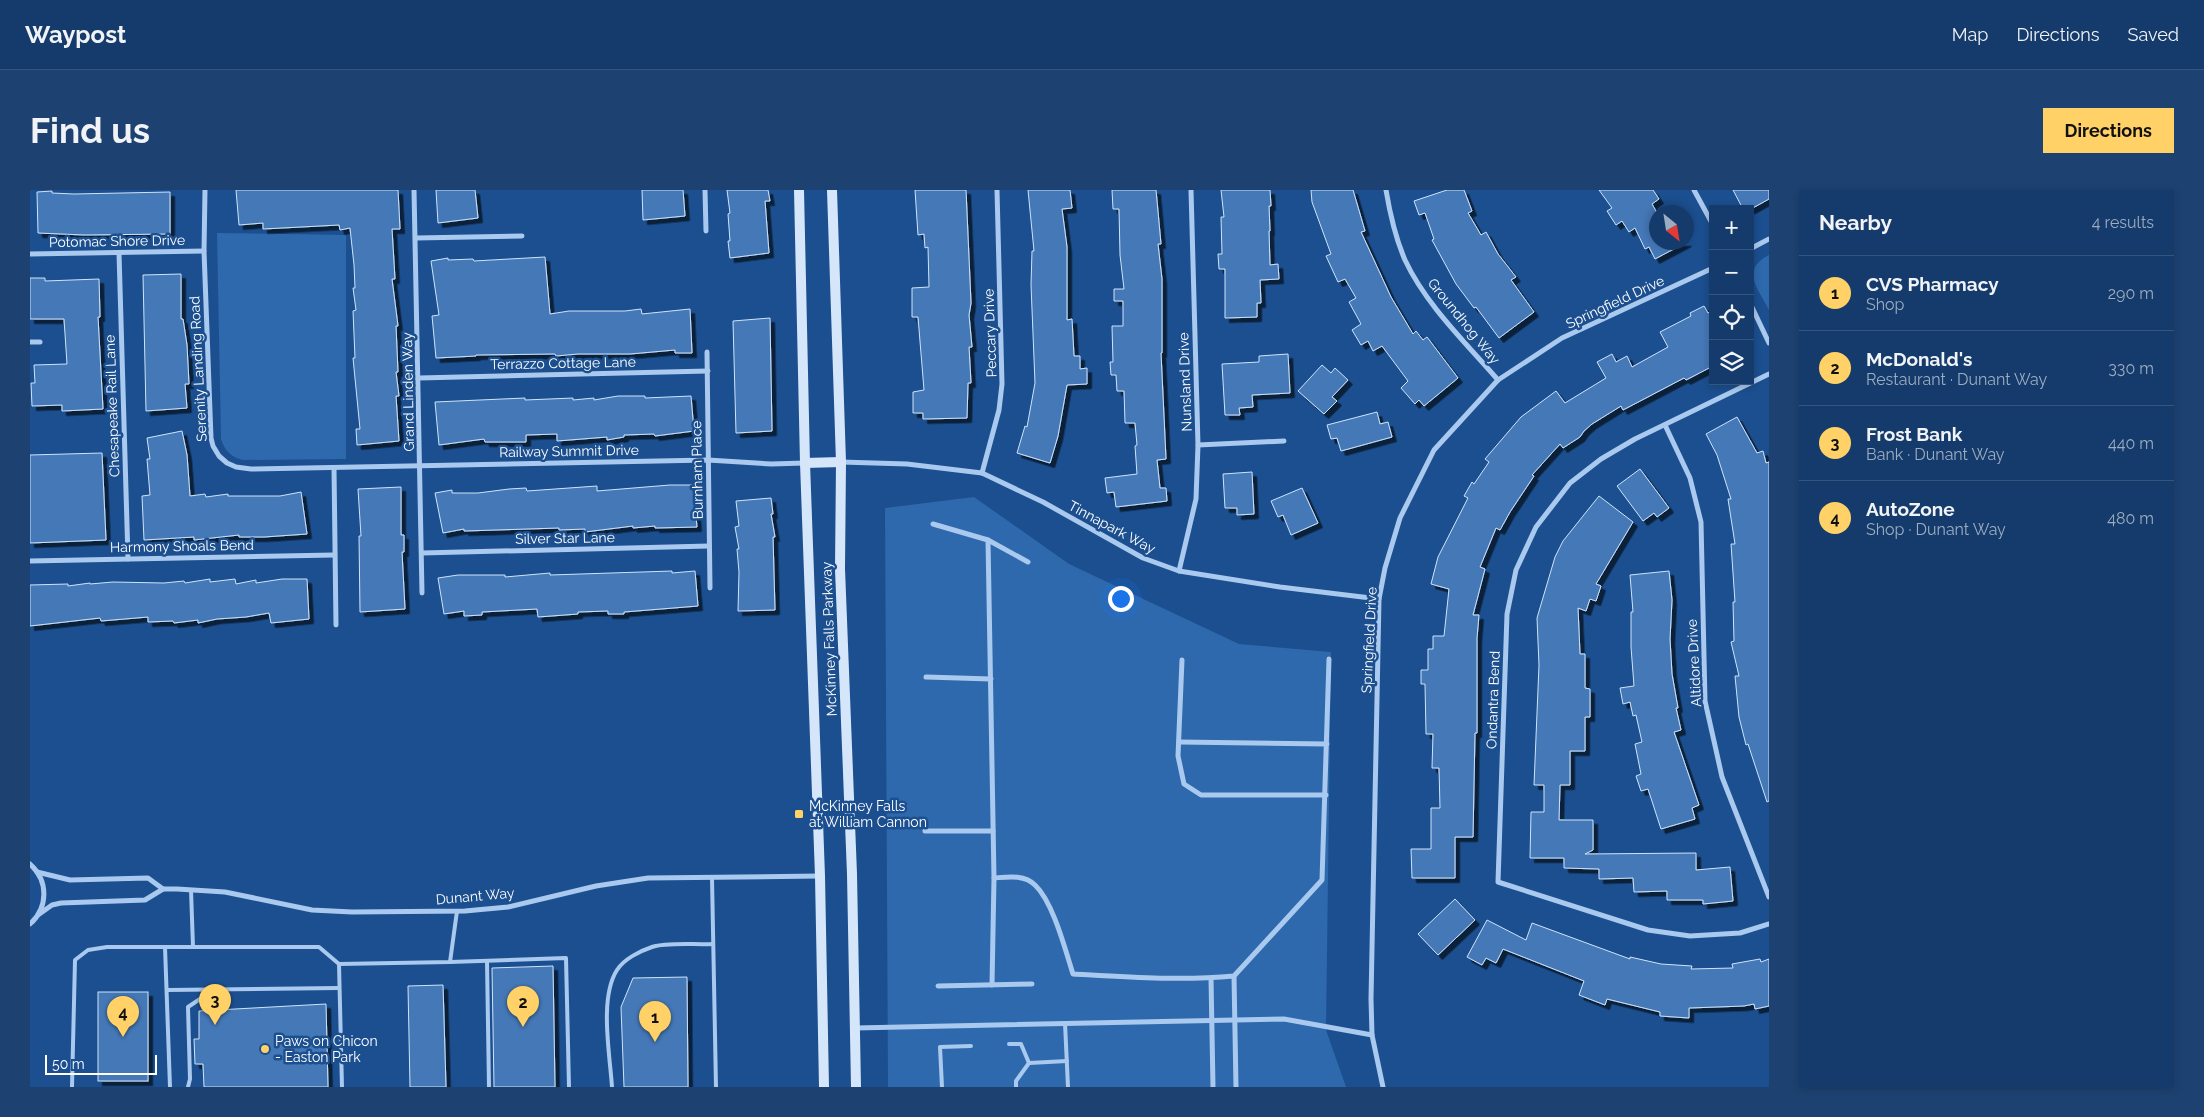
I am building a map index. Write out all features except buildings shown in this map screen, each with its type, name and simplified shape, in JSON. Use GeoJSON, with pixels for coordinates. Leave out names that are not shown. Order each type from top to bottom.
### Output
{"type":"FeatureCollection","features":[{"type":"Feature","properties":{"kind":"main road","name":"McKinney Falls Parkway"},"geometry":{"type":"LineString","coordinates":[[798,190],[805,463],[820,876],[824,1087]]}},
{"type":"Feature","properties":{"kind":"main road","name":"McKinney Falls Parkway"},"geometry":{"type":"LineString","coordinates":[[832,190],[841,462],[840,569],[852,874],[856,1087]]}},
{"type":"Feature","properties":{"kind":"main road"},"geometry":{"type":"LineString","coordinates":[[805,463],[841,462]]}},
{"type":"Feature","properties":{"kind":"street","name":"Serenity Landing Road"},"geometry":{"type":"LineString","coordinates":[[205,190],[204,251],[212,446],[219,456],[236,467],[334,468]]}},
{"type":"Feature","properties":{"kind":"street","name":"Grand Linden Way"},"geometry":{"type":"LineString","coordinates":[[414,190],[421,465],[422,593]]}},
{"type":"Feature","properties":{"kind":"street"},"geometry":{"type":"LineString","coordinates":[[705,190],[706,231]]}},
{"type":"Feature","properties":{"kind":"street","name":"Peccary Drive"},"geometry":{"type":"LineString","coordinates":[[982,473],[998,410],[1002,384],[997,190]]}},
{"type":"Feature","properties":{"kind":"street","name":"Nunsland Drive"},"geometry":{"type":"LineString","coordinates":[[1179,571],[1196,499],[1198,445],[1191,190]]}},
{"type":"Feature","properties":{"kind":"street","name":"Groundhog Way"},"geometry":{"type":"LineString","coordinates":[[1386,190],[1392,223],[1405,260],[1440,314],[1498,380]]}},
{"type":"Feature","properties":{"kind":"street"},"geometry":{"type":"LineString","coordinates":[[1694,190],[1709,218]]}},
{"type":"Feature","properties":{"kind":"street"},"geometry":{"type":"LineString","coordinates":[[416,238],[522,236]]}},
{"type":"Feature","properties":{"kind":"street"},"geometry":{"type":"LineString","coordinates":[[1754,247],[1769,239]]}},
{"type":"Feature","properties":{"kind":"street","name":"Potomac Shore Drive"},"geometry":{"type":"LineString","coordinates":[[30,254],[204,251]]}},
{"type":"Feature","properties":{"kind":"street","name":"Chesapeake Rail Lane"},"geometry":{"type":"LineString","coordinates":[[119,252],[128,558]]}},
{"type":"Feature","properties":{"kind":"street","name":"Springfield Drive"},"geometry":{"type":"LineString","coordinates":[[1383,1087],[1372,1035],[1370,999],[1380,599],[1385,568],[1400,518],[1434,450],[1498,380],[1562,338],[1709,270]]}},
{"type":"Feature","properties":{"kind":"street"},"geometry":{"type":"LineString","coordinates":[[1754,311],[1769,343]]}},
{"type":"Feature","properties":{"kind":"street"},"geometry":{"type":"LineString","coordinates":[[30,342],[40,342]]}},
{"type":"Feature","properties":{"kind":"street","name":"Burnham Place"},"geometry":{"type":"LineString","coordinates":[[707,352],[710,588]]}},
{"type":"Feature","properties":{"kind":"street","name":"Terrazzo Cottage Lane"},"geometry":{"type":"LineString","coordinates":[[419,378],[708,371]]}},
{"type":"Feature","properties":{"kind":"street","name":"Ondantra Bend"},"geometry":{"type":"LineString","coordinates":[[1769,374],[1665,424],[1601,458],[1570,483],[1536,527],[1516,570],[1507,614],[1498,882],[1648,930],[1690,936],[1740,933],[1769,924]]}},
{"type":"Feature","properties":{"kind":"street","name":"Altidore Drive"},"geometry":{"type":"LineString","coordinates":[[1665,424],[1690,478],[1701,522],[1705,701],[1722,777],[1769,897]]}},
{"type":"Feature","properties":{"kind":"street"},"geometry":{"type":"LineString","coordinates":[[1198,445],[1284,441]]}},
{"type":"Feature","properties":{"kind":"street","name":"Railway Summit Drive"},"geometry":{"type":"LineString","coordinates":[[334,468],[708,460],[771,464],[805,463]]}},
{"type":"Feature","properties":{"kind":"street","name":"Tinnapark Way"},"geometry":{"type":"LineString","coordinates":[[841,462],[907,464],[982,473],[1043,502],[1143,558],[1179,571],[1280,587],[1380,599]]}},
{"type":"Feature","properties":{"kind":"street"},"geometry":{"type":"LineString","coordinates":[[334,468],[336,625]]}},
{"type":"Feature","properties":{"kind":"street"},"geometry":{"type":"LineString","coordinates":[[933,524],[988,540],[1028,562]]}},
{"type":"Feature","properties":{"kind":"street"},"geometry":{"type":"LineString","coordinates":[[988,540],[994,878],[992,985]]}},
{"type":"Feature","properties":{"kind":"street","name":"Silver Star Lane"},"geometry":{"type":"LineString","coordinates":[[422,553],[709,546]]}},
{"type":"Feature","properties":{"kind":"street","name":"Harmony Shoals Bend"},"geometry":{"type":"LineString","coordinates":[[30,561],[334,554]]}},
{"type":"Feature","properties":{"kind":"street"},"geometry":{"type":"LineString","coordinates":[[994,878],[1015,876],[1034,884],[1050,909],[1073,974],[1211,978],[1234,976],[1286,922],[1322,880],[1329,659]]}},
{"type":"Feature","properties":{"kind":"street"},"geometry":{"type":"LineString","coordinates":[[1182,660],[1178,756],[1184,784],[1201,795],[1326,795]]}},
{"type":"Feature","properties":{"kind":"street"},"geometry":{"type":"LineString","coordinates":[[926,678],[991,679]]}},
{"type":"Feature","properties":{"kind":"street"},"geometry":{"type":"LineString","coordinates":[[1179,742],[1327,744]]}},
{"type":"Feature","properties":{"kind":"street"},"geometry":{"type":"LineString","coordinates":[[924,831],[993,831]]}},
{"type":"Feature","properties":{"kind":"street"},"geometry":{"type":"LineString","coordinates":[[30,864],[37,872],[44,891],[44,899],[38,915],[30,924]]}},
{"type":"Feature","properties":{"kind":"street","name":"Dunant Way"},"geometry":{"type":"LineString","coordinates":[[37,872],[70,880],[148,878],[163,890]]}},
{"type":"Feature","properties":{"kind":"street","name":"Dunant Way"},"geometry":{"type":"LineString","coordinates":[[38,915],[52,905],[61,903],[145,900],[163,890],[191,890],[246,895],[312,910],[352,912],[457,911],[508,907],[621,881],[648,878],[820,876]]}},
{"type":"Feature","properties":{"kind":"street"},"geometry":{"type":"LineString","coordinates":[[1234,976],[1236,1087]]}},
{"type":"Feature","properties":{"kind":"street"},"geometry":{"type":"LineString","coordinates":[[1211,978],[1214,1087]]}},
{"type":"Feature","properties":{"kind":"street"},"geometry":{"type":"LineString","coordinates":[[938,986],[1032,984]]}},
{"type":"Feature","properties":{"kind":"street"},"geometry":{"type":"LineString","coordinates":[[855,1028],[1284,1019],[1372,1035]]}},
{"type":"Feature","properties":{"kind":"lane"},"geometry":{"type":"LineString","coordinates":[[712,878],[716,1087]]}},
{"type":"Feature","properties":{"kind":"lane"},"geometry":{"type":"LineString","coordinates":[[191,890],[192,947]]}},
{"type":"Feature","properties":{"kind":"lane"},"geometry":{"type":"LineString","coordinates":[[450,962],[457,911]]}},
{"type":"Feature","properties":{"kind":"lane"},"geometry":{"type":"LineString","coordinates":[[612,1087],[608,1014],[609,993],[618,969],[640,952],[654,946],[713,944]]}},
{"type":"Feature","properties":{"kind":"lane"},"geometry":{"type":"LineString","coordinates":[[72,1087],[75,960],[88,950],[107,947],[319,947],[339,964],[566,958],[569,1087]]}},
{"type":"Feature","properties":{"kind":"lane"},"geometry":{"type":"LineString","coordinates":[[166,947],[170,1087]]}},
{"type":"Feature","properties":{"kind":"lane"},"geometry":{"type":"LineString","coordinates":[[487,960],[489,1087]]}},
{"type":"Feature","properties":{"kind":"lane"},"geometry":{"type":"LineString","coordinates":[[339,964],[342,1087]]}},
{"type":"Feature","properties":{"kind":"lane"},"geometry":{"type":"LineString","coordinates":[[167,990],[339,988]]}},
{"type":"Feature","properties":{"kind":"lane"},"geometry":{"type":"LineString","coordinates":[[188,1087],[190,1080],[188,1007],[215,989]]}},
{"type":"Feature","properties":{"kind":"lane"},"geometry":{"type":"LineString","coordinates":[[1065,1024],[1068,1087]]}},
{"type":"Feature","properties":{"kind":"lane"},"geometry":{"type":"LineString","coordinates":[[1009,1044],[1021,1044],[1030,1063]]}},
{"type":"Feature","properties":{"kind":"lane"},"geometry":{"type":"LineString","coordinates":[[942,1087],[940,1047],[971,1046]]}},
{"type":"Feature","properties":{"kind":"lane"},"geometry":{"type":"LineString","coordinates":[[1016,1087],[1016,1081],[1030,1063],[1067,1061]]}},
{"type":"Feature","properties":{"kind":"shaded area"},"geometry":{"type":"Polygon","coordinates":[[[217,233],[346,235],[346,459],[243,460],[229,453],[224,447],[221,439],[217,233]]]}},
{"type":"Feature","properties":{"kind":"shaded area"},"geometry":{"type":"Polygon","coordinates":[[[1769,255],[1769,310],[1754,280],[1754,270],[1760,261],[1769,255]]]}},
{"type":"Feature","properties":{"kind":"shaded area"},"geometry":{"type":"Polygon","coordinates":[[[974,497],[1069,564],[1239,644],[1331,652],[1326,1030],[1346,1087],[888,1087],[885,508],[974,497]]]}},
{"type":"Feature","properties":{"kind":"place","name":"McKinney Falls at William Cannon"},"geometry":{"type":"Point","coordinates":[799,814]}},
{"type":"Feature","properties":{"kind":"place","name":"Frost Bank"},"geometry":{"type":"Point","coordinates":[215,1025]}},
{"type":"Feature","properties":{"kind":"place","name":"McDonald's"},"geometry":{"type":"Point","coordinates":[523,1027]}},
{"type":"Feature","properties":{"kind":"place","name":"AutoZone"},"geometry":{"type":"Point","coordinates":[123,1037]}},
{"type":"Feature","properties":{"kind":"place","name":"CVS Pharmacy"},"geometry":{"type":"Point","coordinates":[655,1042]}},
{"type":"Feature","properties":{"kind":"place","name":"Paws on Chicon - Easton Park"},"geometry":{"type":"Point","coordinates":[265,1049]}}]}
